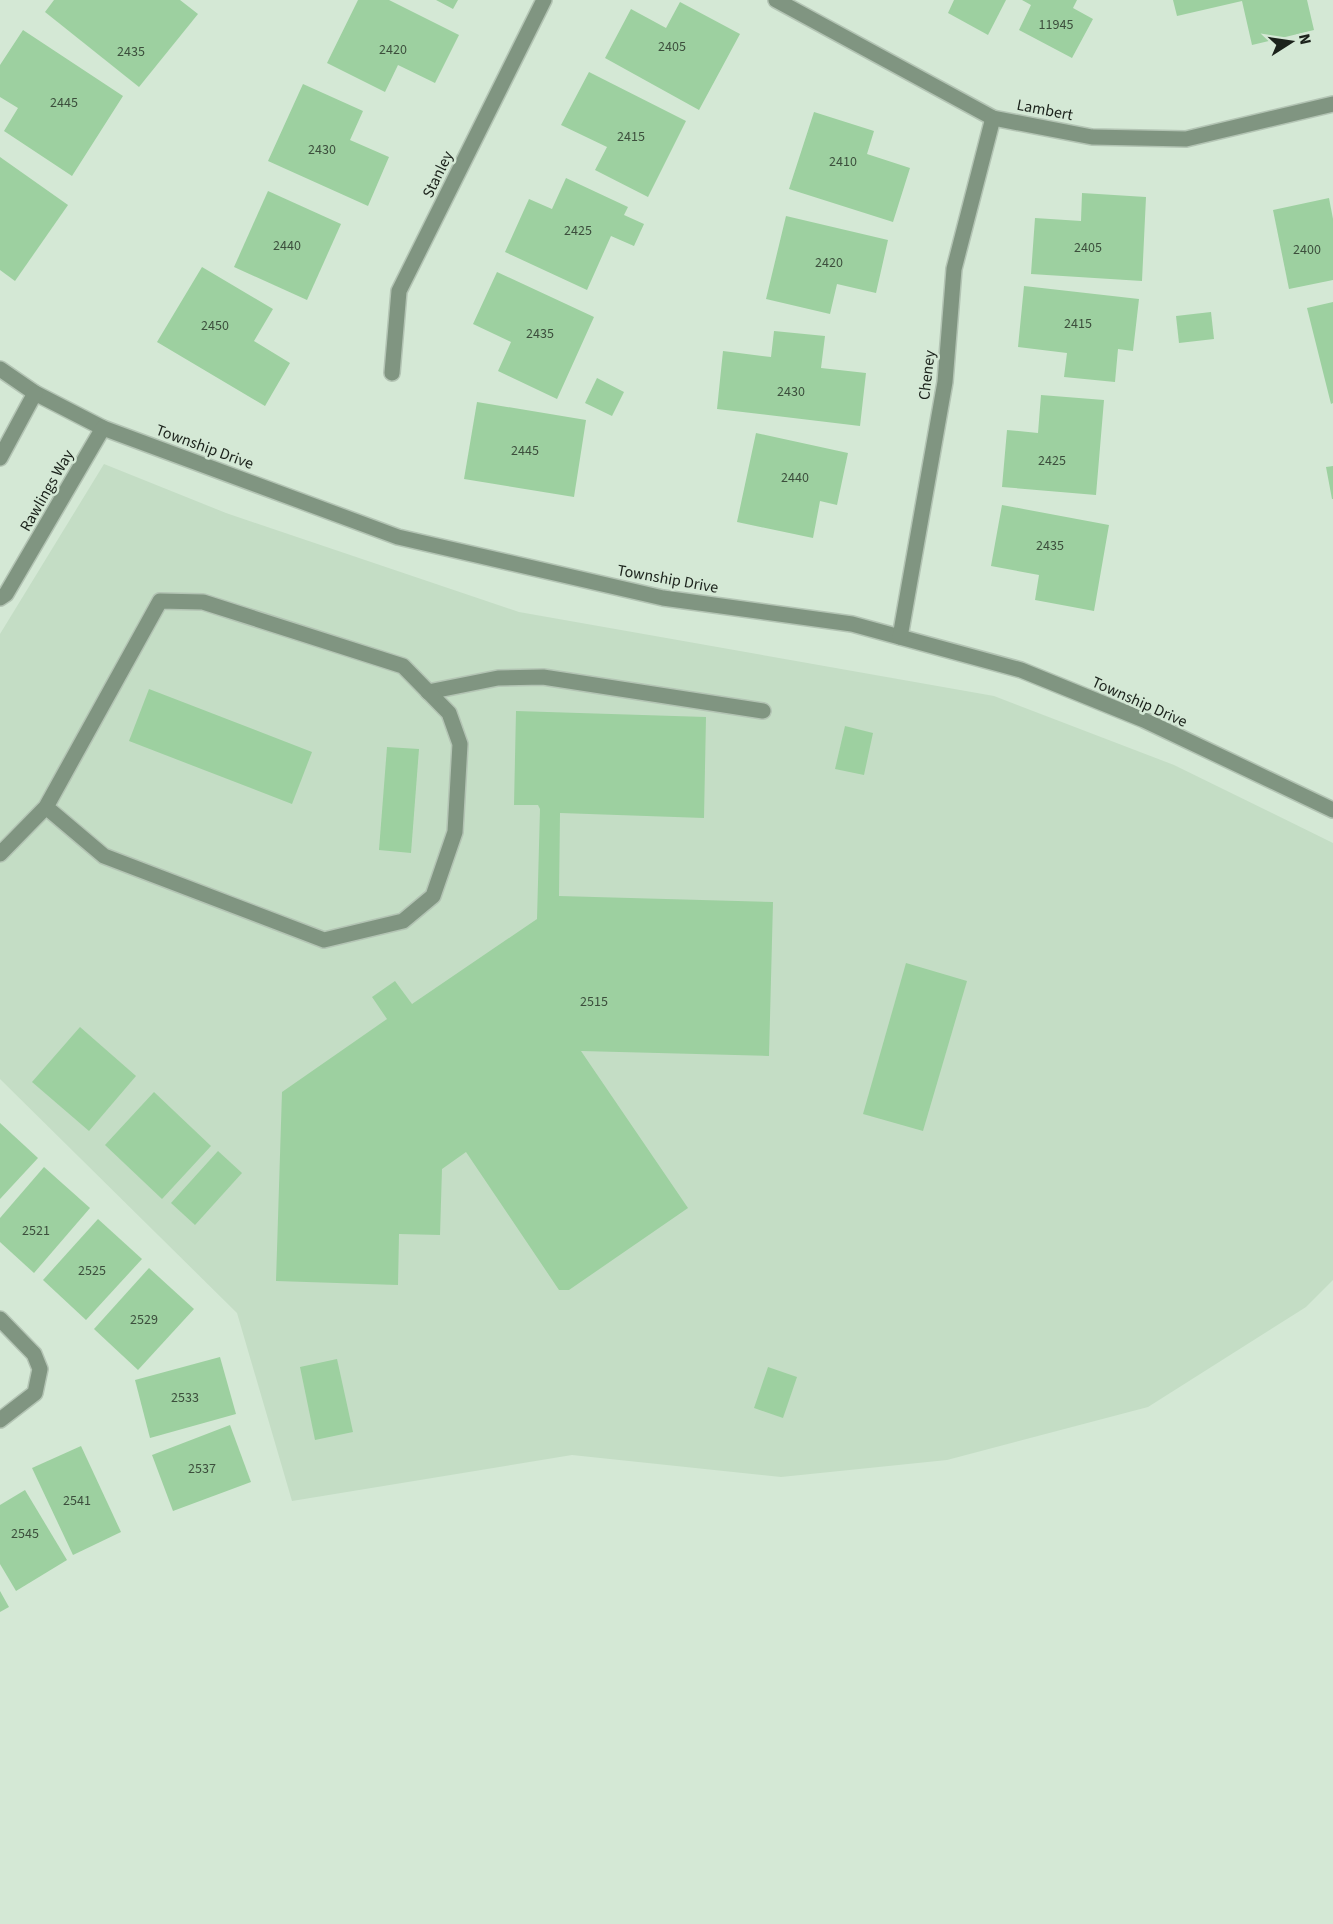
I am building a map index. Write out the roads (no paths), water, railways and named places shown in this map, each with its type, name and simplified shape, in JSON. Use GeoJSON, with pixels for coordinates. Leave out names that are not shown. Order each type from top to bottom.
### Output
{"type":"FeatureCollection","features":[{"type":"Feature","properties":{"kind":"street","name":"Stanley"},"geometry":{"type":"LineString","coordinates":[[392,373],[399,291],[544,0]]}},
{"type":"Feature","properties":{"kind":"street","name":"Lambert"},"geometry":{"type":"LineString","coordinates":[[776,0],[993,118],[1092,136],[1186,138],[1333,104]]}},
{"type":"Feature","properties":{"kind":"street","name":"Cheney"},"geometry":{"type":"LineString","coordinates":[[900,637],[945,382],[954,268],[993,118]]}},
{"type":"Feature","properties":{"kind":"street","name":"Township Drive"},"geometry":{"type":"LineString","coordinates":[[0,369],[35,393],[103,428],[398,537],[663,598],[852,624],[1021,670],[1144,720],[1333,810]]}},
{"type":"Feature","properties":{"kind":"street"},"geometry":{"type":"LineString","coordinates":[[0,458],[35,393]]}},
{"type":"Feature","properties":{"kind":"street","name":"Rawlings Way"},"geometry":{"type":"LineString","coordinates":[[0,598],[6,594],[103,428]]}},
{"type":"Feature","properties":{"kind":"street"},"geometry":{"type":"LineString","coordinates":[[0,854],[46,807],[160,601],[202,602],[403,666],[449,713],[460,744],[455,832],[433,896],[403,921],[324,940],[104,856],[46,807]]}},
{"type":"Feature","properties":{"kind":"street"},"geometry":{"type":"LineString","coordinates":[[428,692],[498,678],[543,677],[763,711]]}},
{"type":"Feature","properties":{"kind":"street"},"geometry":{"type":"LineString","coordinates":[[0,1319],[34,1354],[40,1369],[35,1393],[0,1420]]}}]}
